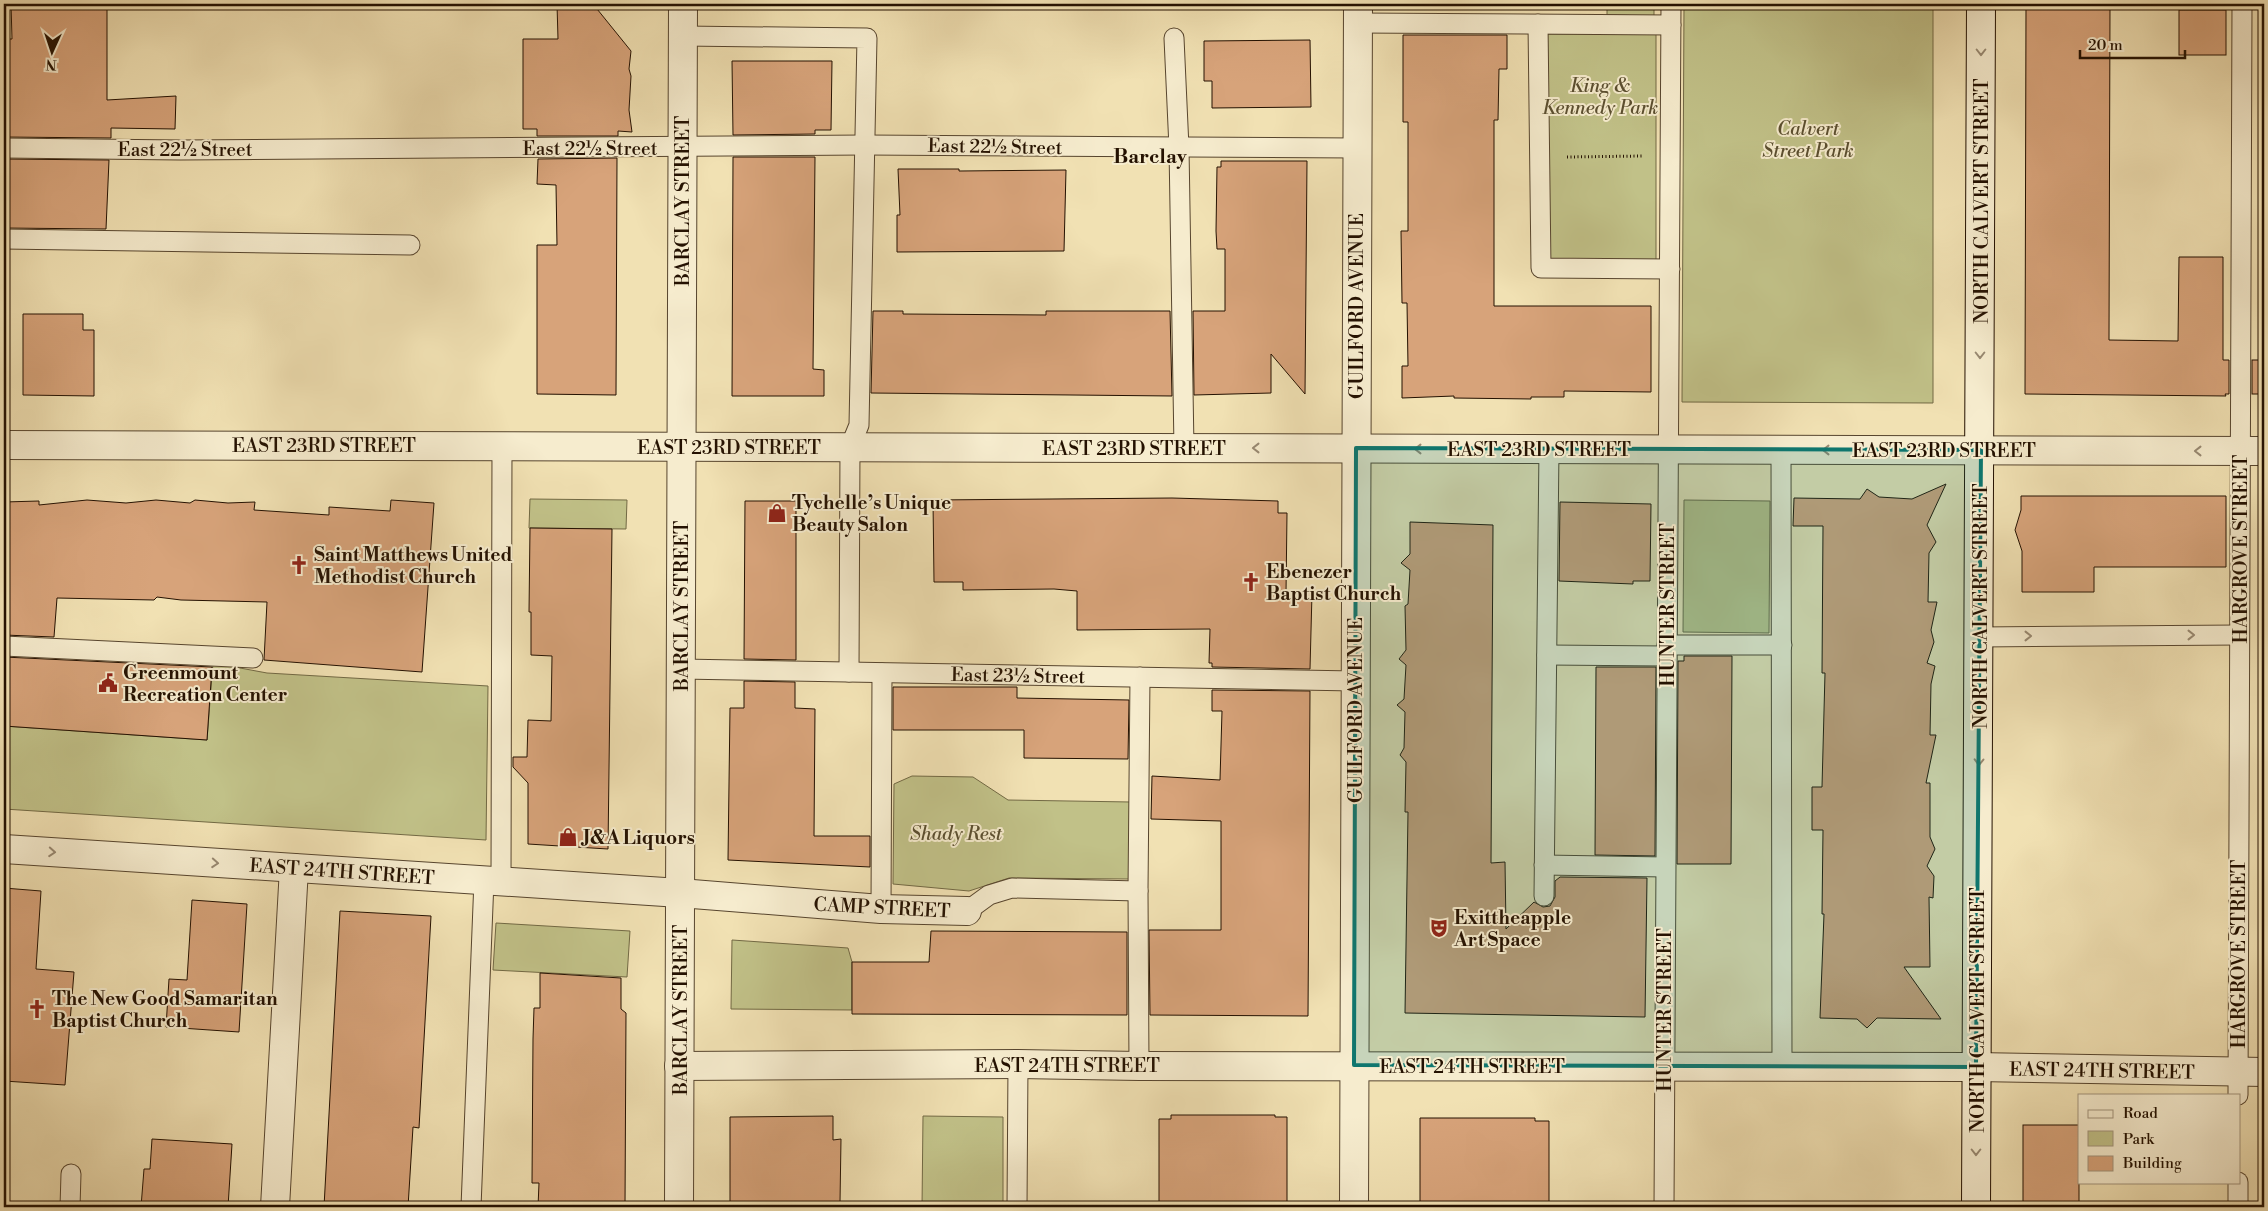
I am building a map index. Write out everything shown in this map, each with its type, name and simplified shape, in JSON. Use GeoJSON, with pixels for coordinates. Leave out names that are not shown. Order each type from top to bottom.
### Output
{"type":"FeatureCollection","features":[{"type":"Feature","properties":{"kind":"street","name":"BARCLAY STREET"},"geometry":{"type":"LineString","coordinates":[[679,1207],[683,4]]}},
{"type":"Feature","properties":{"kind":"street","name":"NORTH CALVERT STREET"},"geometry":{"type":"LineString","coordinates":[[1976,1207],[1981,450],[1981,4]]}},
{"type":"Feature","properties":{"kind":"street","name":"GUILFORD AVENUE"},"geometry":{"type":"LineString","coordinates":[[1354,1207],[1358,14]]}},
{"type":"Feature","properties":{"kind":"street","name":"EAST 23RD STREET"},"geometry":{"type":"LineString","coordinates":[[4,445],[2252,451]]}},
{"type":"Feature","properties":{"kind":"street","name":"EAST 24TH STREET"},"geometry":{"type":"LineString","coordinates":[[4,848],[680,893]]}},
{"type":"Feature","properties":{"kind":"street"},"geometry":{"type":"LineString","coordinates":[[275,1207],[294,868]]}},
{"type":"Feature","properties":{"kind":"street","name":"CAMP STREET"},"geometry":{"type":"LineString","coordinates":[[680,893],[881,909],[967,910]]}},
{"type":"Feature","properties":{"kind":"street","name":"EAST 24TH STREET"},"geometry":{"type":"LineString","coordinates":[[680,1066],[1018,1064],[1139,1066],[1976,1067],[2247,1080]]}},
{"type":"Feature","properties":{"kind":"lane","name":"HUNTER STREET"},"geometry":{"type":"LineString","coordinates":[[1664,1207],[1671,4]]}},
{"type":"Feature","properties":{"kind":"lane","name":"HARGROVE STREET"},"geometry":{"type":"LineString","coordinates":[[2242,4],[2252,451],[2239,635],[2247,1080]]}},
{"type":"Feature","properties":{"kind":"lane"},"geometry":{"type":"LineString","coordinates":[[1358,14],[1538,24],[1671,25]]}},
{"type":"Feature","properties":{"kind":"lane"},"geometry":{"type":"LineString","coordinates":[[1538,24],[1541,268],[1670,269]]}},
{"type":"Feature","properties":{"kind":"lane"},"geometry":{"type":"LineString","coordinates":[[683,36],[867,38],[859,425],[850,447],[849,672]]}},
{"type":"Feature","properties":{"kind":"lane"},"geometry":{"type":"LineString","coordinates":[[1174,38],[1184,448]]}},
{"type":"Feature","properties":{"kind":"lane","name":"East 22½ Street"},"geometry":{"type":"LineString","coordinates":[[4,148],[190,150],[865,145],[1357,148]]}},
{"type":"Feature","properties":{"kind":"lane"},"geometry":{"type":"LineString","coordinates":[[4,239],[410,245]]}},
{"type":"Feature","properties":{"kind":"lane"},"geometry":{"type":"LineString","coordinates":[[471,1207],[492,881],[502,446]]}},
{"type":"Feature","properties":{"kind":"lane"},"geometry":{"type":"LineString","coordinates":[[1544,896],[1549,449]]}},
{"type":"Feature","properties":{"kind":"lane"},"geometry":{"type":"LineString","coordinates":[[1781,450],[1782,1067]]}},
{"type":"Feature","properties":{"kind":"lane"},"geometry":{"type":"LineString","coordinates":[[1980,636],[2239,635]]}},
{"type":"Feature","properties":{"kind":"lane"},"geometry":{"type":"LineString","coordinates":[[1547,655],[1782,645]]}},
{"type":"Feature","properties":{"kind":"lane"},"geometry":{"type":"LineString","coordinates":[[4,646],[253,658]]}},
{"type":"Feature","properties":{"kind":"lane","name":"East 23½ Street"},"geometry":{"type":"LineString","coordinates":[[681,670],[1355,681]]}},
{"type":"Feature","properties":{"kind":"lane"},"geometry":{"type":"LineString","coordinates":[[881,909],[882,673]]}},
{"type":"Feature","properties":{"kind":"lane"},"geometry":{"type":"LineString","coordinates":[[1139,1066],[1140,677]]}},
{"type":"Feature","properties":{"kind":"lane"},"geometry":{"type":"LineString","coordinates":[[1544,865],[1665,867]]}},
{"type":"Feature","properties":{"kind":"lane","name":"CAMP STREET"},"geometry":{"type":"LineString","coordinates":[[967,910],[989,895],[1012,888],[1138,892]]}},
{"type":"Feature","properties":{"kind":"lane"},"geometry":{"type":"LineString","coordinates":[[1017,1207],[1018,1064]]}},
{"type":"Feature","properties":{"kind":"lane"},"geometry":{"type":"LineString","coordinates":[[70,1207],[71,1174]]}},
{"type":"Feature","properties":{"kind":"lane"},"geometry":{"type":"LineString","coordinates":[[2238,1184],[2238,1207]]}},
{"type":"Feature","properties":{"kind":"path"},"geometry":{"type":"LineString","coordinates":[[1540,157],[1671,156]]}},
{"type":"Feature","properties":{"kind":"highlighted area"},"geometry":{"type":"Polygon","coordinates":[[[1356,448],[1981,450],[1976,1067],[1354,1065],[1356,448]]]}},
{"type":"Feature","properties":{"kind":"green space"},"geometry":{"type":"Polygon","coordinates":[[[1607,4],[1654,4],[1654,16],[1607,15],[1607,4]]]}},
{"type":"Feature","properties":{"kind":"green space","name":"Calvert Street Park"},"geometry":{"type":"Polygon","coordinates":[[[1684,4],[1933,4],[1933,403],[1682,402],[1684,4]]]}},
{"type":"Feature","properties":{"kind":"green space","name":"King & Kennedy Park"},"geometry":{"type":"Polygon","coordinates":[[[1656,33],[1656,273],[1547,273],[1544,34],[1656,33]]]}},
{"type":"Feature","properties":{"kind":"green space"},"geometry":{"type":"Polygon","coordinates":[[[530,499],[627,500],[626,529],[529,528],[530,499]]]}},
{"type":"Feature","properties":{"kind":"green space"},"geometry":{"type":"Polygon","coordinates":[[[1684,500],[1770,501],[1769,633],[1683,632],[1684,500]]]}},
{"type":"Feature","properties":{"kind":"green space"},"geometry":{"type":"Polygon","coordinates":[[[213,663],[267,673],[488,686],[486,840],[4,809],[4,726],[207,740],[213,663]]]}},
{"type":"Feature","properties":{"kind":"green space","name":"Shady Rest"},"geometry":{"type":"Polygon","coordinates":[[[912,776],[973,777],[1008,800],[1131,802],[1129,879],[1009,878],[969,891],[893,884],[894,784],[912,776]]]}},
{"type":"Feature","properties":{"kind":"green space"},"geometry":{"type":"Polygon","coordinates":[[[496,923],[630,931],[627,977],[493,970],[496,923]]]}},
{"type":"Feature","properties":{"kind":"green space"},"geometry":{"type":"Polygon","coordinates":[[[732,940],[848,948],[852,962],[852,1010],[731,1009],[732,940]]]}},
{"type":"Feature","properties":{"kind":"green space"},"geometry":{"type":"Polygon","coordinates":[[[923,1116],[1003,1117],[1003,1207],[922,1207],[923,1116]]]}},
{"type":"Feature","properties":{"kind":"building"},"geometry":{"type":"Polygon","coordinates":[[[11,4],[107,4],[107,100],[176,96],[175,129],[111,128],[111,138],[4,137],[4,39],[12,39],[11,4]]]}},
{"type":"Feature","properties":{"kind":"building"},"geometry":{"type":"Polygon","coordinates":[[[557,4],[593,4],[631,51],[629,110],[632,132],[618,131],[618,136],[537,136],[537,129],[523,129],[523,39],[558,39],[557,4]]]}},
{"type":"Feature","properties":{"kind":"building"},"geometry":{"type":"Polygon","coordinates":[[[2026,4],[2110,4],[2109,340],[2178,341],[2179,257],[2223,257],[2223,360],[2229,360],[2229,394],[2225,394],[2226,396],[2025,394],[2026,4]]]}},
{"type":"Feature","properties":{"kind":"building"},"geometry":{"type":"Polygon","coordinates":[[[2179,10],[2226,10],[2226,55],[2179,55],[2179,10]]]}},
{"type":"Feature","properties":{"kind":"building"},"geometry":{"type":"Polygon","coordinates":[[[1403,35],[1507,35],[1507,69],[1499,69],[1498,120],[1494,120],[1494,306],[1651,306],[1651,392],[1564,391],[1564,397],[1531,397],[1531,399],[1454,398],[1454,396],[1402,398],[1402,366],[1408,366],[1407,303],[1402,303],[1401,231],[1408,231],[1408,122],[1403,122],[1403,35]]]}},
{"type":"Feature","properties":{"kind":"building"},"geometry":{"type":"Polygon","coordinates":[[[1310,40],[1311,107],[1212,108],[1212,81],[1204,81],[1204,41],[1310,40]]]}},
{"type":"Feature","properties":{"kind":"building"},"geometry":{"type":"Polygon","coordinates":[[[732,61],[832,61],[831,130],[815,130],[815,134],[733,135],[732,61]]]}},
{"type":"Feature","properties":{"kind":"building"},"geometry":{"type":"Polygon","coordinates":[[[733,157],[815,157],[813,369],[824,370],[824,396],[732,396],[733,157]]]}},
{"type":"Feature","properties":{"kind":"building"},"geometry":{"type":"Polygon","coordinates":[[[617,158],[616,395],[537,394],[537,245],[557,245],[556,185],[537,184],[538,159],[617,158]]]}},
{"type":"Feature","properties":{"kind":"building"},"geometry":{"type":"Polygon","coordinates":[[[4,159],[109,160],[106,229],[4,228],[4,159]]]}},
{"type":"Feature","properties":{"kind":"building"},"geometry":{"type":"Polygon","coordinates":[[[1221,161],[1307,161],[1305,394],[1271,354],[1271,393],[1194,395],[1193,311],[1225,311],[1225,249],[1217,249],[1216,231],[1217,167],[1221,167],[1221,161]]]}},
{"type":"Feature","properties":{"kind":"building"},"geometry":{"type":"Polygon","coordinates":[[[898,169],[959,169],[959,171],[1066,170],[1064,251],[897,252],[897,215],[900,215],[898,169]]]}},
{"type":"Feature","properties":{"kind":"building"},"geometry":{"type":"Polygon","coordinates":[[[873,311],[903,311],[903,314],[1046,315],[1046,311],[1170,311],[1172,396],[871,393],[873,311]]]}},
{"type":"Feature","properties":{"kind":"building"},"geometry":{"type":"Polygon","coordinates":[[[23,314],[83,314],[83,330],[94,330],[94,396],[23,395],[23,314]]]}},
{"type":"Feature","properties":{"kind":"building"},"geometry":{"type":"Polygon","coordinates":[[[2252,360],[2264,360],[2264,394],[2252,394],[2252,360]]]}},
{"type":"Feature","properties":{"kind":"building"},"geometry":{"type":"Polygon","coordinates":[[[1946,484],[1927,525],[1936,542],[1929,553],[1928,602],[1937,602],[1931,630],[1934,642],[1927,663],[1935,666],[1931,684],[1930,735],[1936,735],[1926,783],[1930,783],[1930,837],[1935,849],[1927,866],[1934,876],[1933,898],[1929,897],[1930,967],[1904,967],[1941,1019],[1877,1018],[1867,1028],[1857,1019],[1820,1018],[1824,914],[1822,914],[1823,830],[1812,830],[1812,787],[1822,787],[1825,673],[1822,673],[1823,526],[1793,526],[1794,498],[1860,499],[1867,489],[1879,497],[1912,499],[1946,484]]]}},
{"type":"Feature","properties":{"kind":"building"},"geometry":{"type":"Polygon","coordinates":[[[2021,496],[2226,496],[2226,567],[2094,567],[2094,592],[2022,592],[2022,551],[2015,530],[2021,510],[2021,496]]]}},
{"type":"Feature","properties":{"kind":"building"},"geometry":{"type":"Polygon","coordinates":[[[1172,498],[1278,501],[1278,513],[1287,513],[1286,593],[1312,593],[1310,669],[1212,667],[1212,663],[1209,663],[1210,629],[1077,630],[1077,591],[1054,589],[963,590],[963,582],[934,582],[933,500],[1172,498]]]}},
{"type":"Feature","properties":{"kind":"building"},"geometry":{"type":"Polygon","coordinates":[[[87,500],[126,503],[156,500],[190,503],[195,500],[228,503],[255,502],[254,510],[329,515],[329,507],[390,511],[391,500],[434,503],[422,672],[264,660],[267,602],[181,600],[157,597],[154,600],[57,598],[54,637],[4,635],[4,502],[39,501],[39,505],[87,500]]]}},
{"type":"Feature","properties":{"kind":"building"},"geometry":{"type":"Polygon","coordinates":[[[745,501],[796,501],[796,660],[744,659],[745,501]]]}},
{"type":"Feature","properties":{"kind":"building"},"geometry":{"type":"Polygon","coordinates":[[[1560,502],[1651,504],[1650,581],[1633,581],[1633,584],[1559,581],[1560,502]]]}},
{"type":"Feature","properties":{"kind":"building"},"geometry":{"type":"Polygon","coordinates":[[[1410,522],[1493,525],[1491,863],[1505,862],[1506,929],[1534,902],[1543,907],[1550,906],[1555,897],[1555,881],[1560,877],[1647,878],[1645,1017],[1405,1013],[1408,812],[1405,812],[1406,762],[1400,755],[1404,748],[1405,712],[1397,705],[1404,699],[1406,665],[1399,659],[1406,650],[1405,606],[1408,604],[1410,570],[1401,563],[1410,554],[1410,522]]]}},
{"type":"Feature","properties":{"kind":"building"},"geometry":{"type":"Polygon","coordinates":[[[530,528],[612,529],[608,849],[528,844],[528,783],[513,767],[513,757],[527,757],[528,720],[551,721],[552,656],[531,655],[531,612],[529,612],[530,528]]]}},
{"type":"Feature","properties":{"kind":"building"},"geometry":{"type":"Polygon","coordinates":[[[1684,656],[1732,656],[1731,864],[1677,864],[1678,661],[1684,661],[1684,656]]]}},
{"type":"Feature","properties":{"kind":"building","name":"Greenmount Recreation Center"},"geometry":{"type":"Polygon","coordinates":[[[4,657],[212,667],[207,740],[4,726],[4,657]]]}},
{"type":"Feature","properties":{"kind":"building"},"geometry":{"type":"Polygon","coordinates":[[[1596,667],[1656,667],[1655,856],[1595,855],[1596,667]]]}},
{"type":"Feature","properties":{"kind":"building"},"geometry":{"type":"Polygon","coordinates":[[[744,681],[795,682],[795,708],[815,709],[814,836],[870,836],[870,867],[728,860],[730,708],[744,708],[744,681]]]}},
{"type":"Feature","properties":{"kind":"building"},"geometry":{"type":"Polygon","coordinates":[[[893,687],[1017,687],[1017,698],[1129,700],[1128,759],[1024,758],[1024,730],[893,730],[893,687]]]}},
{"type":"Feature","properties":{"kind":"building"},"geometry":{"type":"Polygon","coordinates":[[[1212,690],[1310,691],[1308,1016],[1150,1015],[1149,930],[1221,930],[1221,821],[1151,819],[1152,776],[1220,780],[1222,711],[1212,711],[1212,690]]]}},
{"type":"Feature","properties":{"kind":"building"},"geometry":{"type":"Polygon","coordinates":[[[4,888],[41,891],[36,969],[74,972],[65,1085],[4,1081],[4,888]]]}},
{"type":"Feature","properties":{"kind":"building"},"geometry":{"type":"Polygon","coordinates":[[[192,900],[247,904],[239,1032],[166,1027],[169,979],[187,980],[192,900]]]}},
{"type":"Feature","properties":{"kind":"building"},"geometry":{"type":"Polygon","coordinates":[[[340,911],[431,916],[419,1128],[413,1127],[408,1207],[324,1207],[340,911]]]}},
{"type":"Feature","properties":{"kind":"building"},"geometry":{"type":"Polygon","coordinates":[[[931,931],[1127,932],[1127,1015],[852,1014],[852,962],[929,962],[931,931]]]}},
{"type":"Feature","properties":{"kind":"building"},"geometry":{"type":"Polygon","coordinates":[[[540,973],[621,978],[621,1009],[626,1013],[625,1207],[538,1207],[539,1183],[532,1183],[533,1039],[534,1008],[540,1008],[540,973]]]}},
{"type":"Feature","properties":{"kind":"building"},"geometry":{"type":"Polygon","coordinates":[[[1171,1115],[1275,1115],[1275,1117],[1287,1117],[1287,1207],[1159,1207],[1159,1119],[1171,1119],[1171,1115]]]}},
{"type":"Feature","properties":{"kind":"building"},"geometry":{"type":"Polygon","coordinates":[[[833,1116],[833,1140],[841,1139],[840,1202],[803,1203],[803,1207],[730,1207],[730,1117],[833,1116]]]}},
{"type":"Feature","properties":{"kind":"building"},"geometry":{"type":"Polygon","coordinates":[[[1420,1118],[1535,1118],[1535,1121],[1549,1121],[1549,1207],[1420,1207],[1420,1118]]]}},
{"type":"Feature","properties":{"kind":"building"},"geometry":{"type":"Polygon","coordinates":[[[2023,1125],[2078,1125],[2079,1207],[2023,1207],[2023,1125]]]}},
{"type":"Feature","properties":{"kind":"building"},"geometry":{"type":"Polygon","coordinates":[[[152,1139],[232,1144],[228,1207],[141,1207],[144,1169],[150,1169],[152,1139]]]}},
{"type":"Feature","properties":{"kind":"place","name":"Tychelle’s Unique Beauty Salon"},"geometry":{"type":"Point","coordinates":[777,513]}},
{"type":"Feature","properties":{"kind":"place","name":"Saint Matthews United Methodist Church"},"geometry":{"type":"Point","coordinates":[299,565]}},
{"type":"Feature","properties":{"kind":"place","name":"Ebenezer Baptist Church"},"geometry":{"type":"Point","coordinates":[1251,582]}},
{"type":"Feature","properties":{"kind":"place","name":"Greenmount Recreation Center"},"geometry":{"type":"Point","coordinates":[108,683]}},
{"type":"Feature","properties":{"kind":"place","name":"J&A Liquors"},"geometry":{"type":"Point","coordinates":[568,837]}},
{"type":"Feature","properties":{"kind":"place","name":"Exittheapple Art Space"},"geometry":{"type":"Point","coordinates":[1439,928]}},
{"type":"Feature","properties":{"kind":"place","name":"The New Good Samaritan Baptist Church"},"geometry":{"type":"Point","coordinates":[37,1009]}},
{"type":"Feature","properties":{"kind":"district","name":"Barclay"},"geometry":{"type":"Point","coordinates":[1150,156]}}]}
